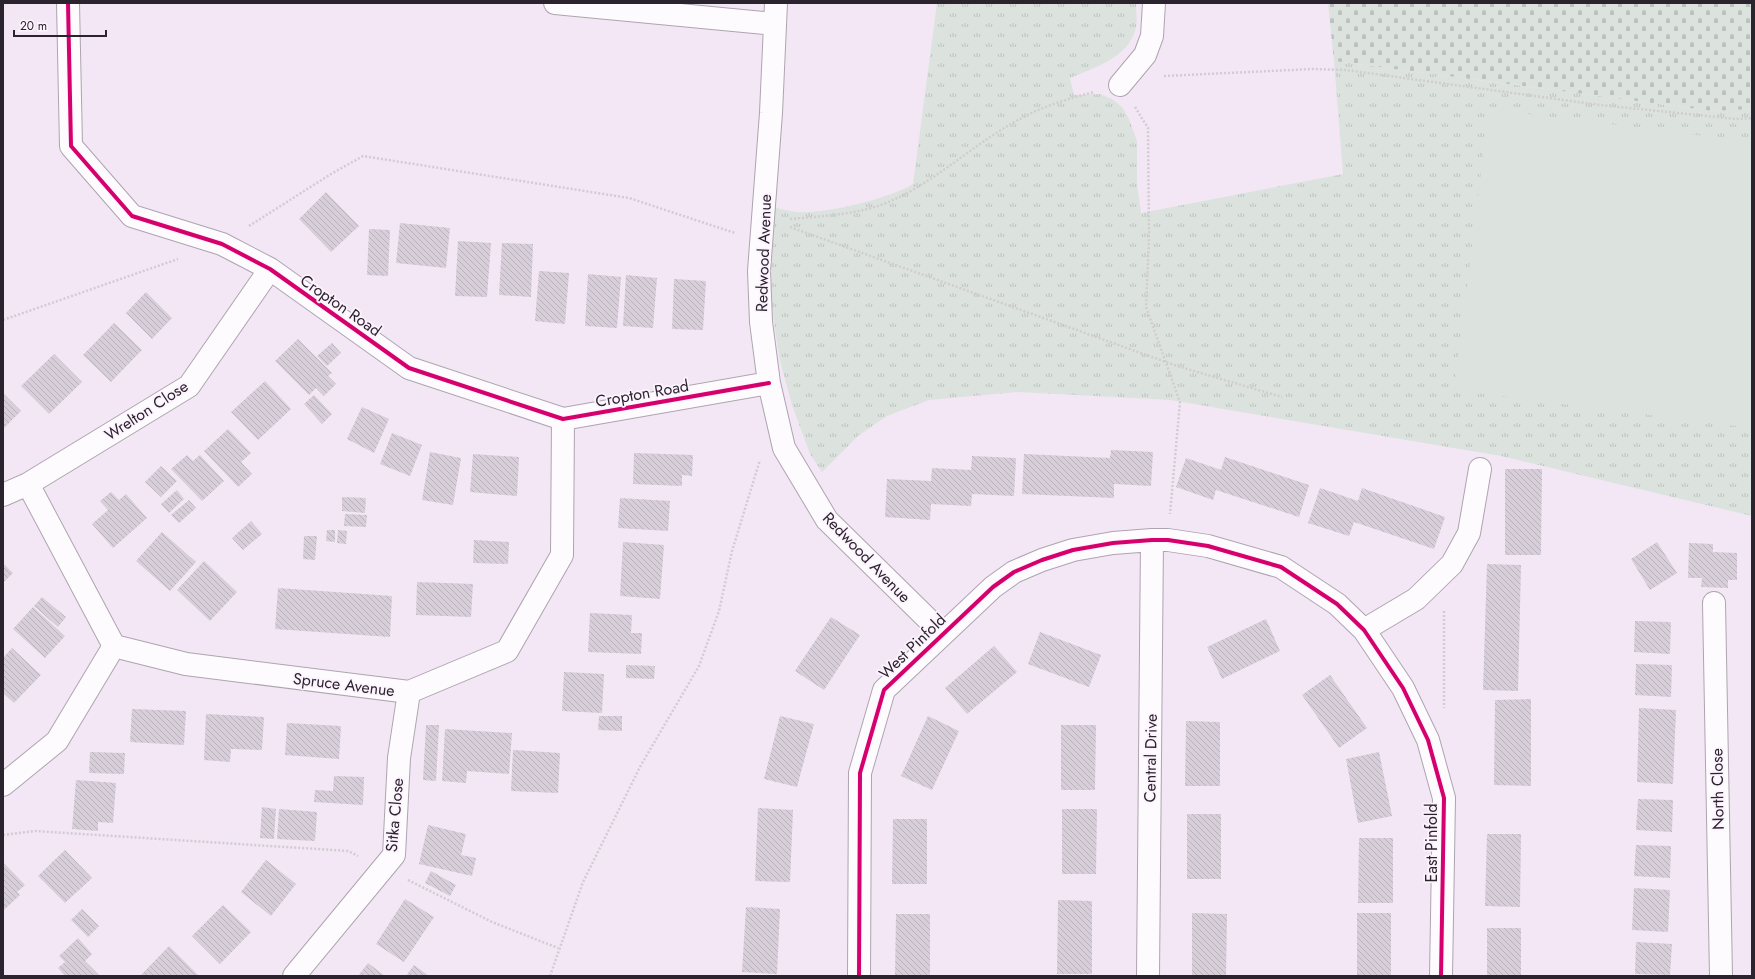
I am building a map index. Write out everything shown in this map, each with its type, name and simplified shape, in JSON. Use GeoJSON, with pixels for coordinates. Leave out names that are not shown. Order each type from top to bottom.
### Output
{"type":"FeatureCollection","features":[{"type":"Feature","properties":{"kind":"street","name":"Cropton Road"},"geometry":{"type":"LineString","coordinates":[[68,3],[71,146],[132,216],[222,244],[270,269],[409,368],[563,419],[769,383]]}},
{"type":"Feature","properties":{"kind":"street"},"geometry":{"type":"LineString","coordinates":[[555,3],[776,13]]}},
{"type":"Feature","properties":{"kind":"street"},"geometry":{"type":"LineString","coordinates":[[1120,85],[1145,55],[1152,36],[1154,3]]}},
{"type":"Feature","properties":{"kind":"street","name":"Redwood Avenue"},"geometry":{"type":"LineString","coordinates":[[776,13],[771,113],[759,271],[761,322],[769,383],[784,448],[827,520],[942,633]]}},
{"type":"Feature","properties":{"kind":"street","name":"Wrelton Close"},"geometry":{"type":"LineString","coordinates":[[3,495],[28,484],[189,386],[270,269]]}},
{"type":"Feature","properties":{"kind":"street","name":"Spruce Avenue"},"geometry":{"type":"LineString","coordinates":[[114,646],[186,664],[409,692],[507,651],[562,555],[563,419]]}},
{"type":"Feature","properties":{"kind":"street"},"geometry":{"type":"LineString","coordinates":[[1364,630],[1416,600],[1452,564],[1469,534],[1480,469]]}},
{"type":"Feature","properties":{"kind":"street"},"geometry":{"type":"LineString","coordinates":[[3,785],[57,741],[114,646],[28,484]]}},
{"type":"Feature","properties":{"kind":"street","name":"East Pinfold"},"geometry":{"type":"LineString","coordinates":[[1160,540],[1208,546],[1281,567],[1337,604],[1364,630],[1403,688],[1425,734],[1444,798],[1441,976]]}},
{"type":"Feature","properties":{"kind":"street","name":"West Pinfold"},"geometry":{"type":"LineString","coordinates":[[859,976],[860,774],[884,690],[942,633],[993,587],[1014,572],[1042,560],[1073,550],[1113,543],[1160,540]]}},
{"type":"Feature","properties":{"kind":"street","name":"Central Drive"},"geometry":{"type":"LineString","coordinates":[[1148,976],[1160,540]]}},
{"type":"Feature","properties":{"kind":"street","name":"North Close"},"geometry":{"type":"LineString","coordinates":[[1714,603],[1721,976]]}},
{"type":"Feature","properties":{"kind":"street","name":"Sitka Close"},"geometry":{"type":"LineString","coordinates":[[294,976],[394,855],[399,758],[409,692]]}},
{"type":"Feature","properties":{"kind":"path"},"geometry":{"type":"LineString","coordinates":[[1135,67],[1156,76],[1313,69],[1346,70],[1600,105],[1736,119],[1752,118]]}},
{"type":"Feature","properties":{"kind":"path"},"geometry":{"type":"LineString","coordinates":[[1160,540],[1180,402],[1166,362],[1146,307],[1149,238],[1148,128],[1120,85],[1073,97],[1042,108],[1019,119],[907,192],[886,203],[857,211],[828,216],[788,219],[790,228],[1166,362],[1282,398]]}},
{"type":"Feature","properties":{"kind":"path"},"geometry":{"type":"LineString","coordinates":[[331,174],[363,156],[629,198],[737,234],[737,222],[762,222]]}},
{"type":"Feature","properties":{"kind":"path"},"geometry":{"type":"LineString","coordinates":[[550,976],[558,948],[583,882],[641,765],[699,666],[718,611],[732,551],[765,442],[781,435]]}},
{"type":"Feature","properties":{"kind":"path"},"geometry":{"type":"LineString","coordinates":[[1444,572],[1444,712]]}},
{"type":"Feature","properties":{"kind":"path"},"geometry":{"type":"LineString","coordinates":[[3,835],[35,831],[348,851],[492,922],[558,948]]}},
{"type":"Feature","properties":{"kind":"green space"},"geometry":{"type":"Polygon","coordinates":[[[937,3],[1136,3],[1136,28],[1131,40],[1125,48],[1117,55],[1099,66],[1070,78],[1074,95],[1100,94],[1112,99],[1122,107],[1129,119],[1137,141],[1137,183],[1141,213],[1343,174],[1334,61],[1713,111],[1752,109],[1752,516],[1501,456],[1170,400],[1018,392],[929,400],[887,416],[858,436],[822,472],[810,454],[792,405],[780,361],[773,317],[769,277],[770,207],[797,212],[824,211],[873,200],[902,190],[913,184],[937,3]]]}},
{"type":"Feature","properties":{"kind":"green space"},"geometry":{"type":"Polygon","coordinates":[[[1328,3],[1752,3],[1752,109],[1713,111],[1334,61],[1328,3]]]}},
{"type":"Feature","properties":{"kind":"green space"},"geometry":{"type":"Polygon","coordinates":[[[1489,109],[1752,142],[1752,428],[1454,390],[1489,109]]]}},
{"type":"Feature","properties":{"kind":"building"},"geometry":{"type":"Polygon","coordinates":[[[326,192],[359,226],[331,252],[299,219],[326,192]]]}},
{"type":"Feature","properties":{"kind":"building"},"geometry":{"type":"Polygon","coordinates":[[[400,223],[450,228],[446,268],[396,263],[400,223]]]}},
{"type":"Feature","properties":{"kind":"building"},"geometry":{"type":"Polygon","coordinates":[[[369,229],[390,230],[388,276],[367,275],[369,229]]]}},
{"type":"Feature","properties":{"kind":"building"},"geometry":{"type":"Polygon","coordinates":[[[458,241],[491,243],[487,297],[455,296],[458,241]]]}},
{"type":"Feature","properties":{"kind":"building"},"geometry":{"type":"Polygon","coordinates":[[[502,243],[533,244],[531,297],[499,295],[502,243]]]}},
{"type":"Feature","properties":{"kind":"building"},"geometry":{"type":"Polygon","coordinates":[[[539,271],[569,273],[565,324],[535,321],[539,271]]]}},
{"type":"Feature","properties":{"kind":"building"},"geometry":{"type":"Polygon","coordinates":[[[588,274],[621,277],[617,328],[585,326],[588,274]]]}},
{"type":"Feature","properties":{"kind":"building"},"geometry":{"type":"Polygon","coordinates":[[[626,275],[657,278],[653,328],[623,326],[626,275]]]}},
{"type":"Feature","properties":{"kind":"building"},"geometry":{"type":"Polygon","coordinates":[[[674,279],[706,281],[703,330],[672,329],[674,279]]]}},
{"type":"Feature","properties":{"kind":"building"},"geometry":{"type":"Polygon","coordinates":[[[146,292],[172,318],[152,339],[126,313],[146,292]]]}},
{"type":"Feature","properties":{"kind":"building"},"geometry":{"type":"Polygon","coordinates":[[[114,323],[142,350],[111,382],[83,355],[114,323]]]}},
{"type":"Feature","properties":{"kind":"building"},"geometry":{"type":"Polygon","coordinates":[[[298,339],[332,373],[328,376],[336,384],[324,396],[316,388],[309,395],[275,361],[298,339]]]}},
{"type":"Feature","properties":{"kind":"building"},"geometry":{"type":"Polygon","coordinates":[[[332,343],[341,353],[327,366],[317,356],[332,343]]]}},
{"type":"Feature","properties":{"kind":"building"},"geometry":{"type":"Polygon","coordinates":[[[54,354],[82,382],[49,414],[21,386],[54,354]]]}},
{"type":"Feature","properties":{"kind":"building"},"geometry":{"type":"Polygon","coordinates":[[[265,381],[291,409],[258,440],[231,412],[265,381]]]}},
{"type":"Feature","properties":{"kind":"building"},"geometry":{"type":"Polygon","coordinates":[[[3,393],[21,411],[3,429],[3,393]]]}},
{"type":"Feature","properties":{"kind":"building"},"geometry":{"type":"Polygon","coordinates":[[[314,395],[332,414],[322,424],[304,404],[314,395]]]}},
{"type":"Feature","properties":{"kind":"building"},"geometry":{"type":"Polygon","coordinates":[[[362,407],[389,419],[374,453],[347,439],[362,407]]]}},
{"type":"Feature","properties":{"kind":"building"},"geometry":{"type":"Polygon","coordinates":[[[228,429],[251,453],[241,462],[252,474],[238,487],[204,451],[228,429]]]}},
{"type":"Feature","properties":{"kind":"building"},"geometry":{"type":"Polygon","coordinates":[[[392,433],[422,445],[410,476],[380,464],[392,433]]]}},
{"type":"Feature","properties":{"kind":"building"},"geometry":{"type":"Polygon","coordinates":[[[1111,450],[1153,452],[1151,486],[1114,484],[1114,498],[1022,494],[1024,454],[1110,458],[1111,450]]]}},
{"type":"Feature","properties":{"kind":"building"},"geometry":{"type":"Polygon","coordinates":[[[430,452],[461,458],[453,505],[422,500],[430,452]]]}},
{"type":"Feature","properties":{"kind":"building"},"geometry":{"type":"Polygon","coordinates":[[[634,453],[693,455],[692,476],[682,475],[682,486],[633,484],[634,453]]]}},
{"type":"Feature","properties":{"kind":"building"},"geometry":{"type":"Polygon","coordinates":[[[473,454],[519,457],[517,496],[470,492],[473,454]]]}},
{"type":"Feature","properties":{"kind":"building"},"geometry":{"type":"Polygon","coordinates":[[[187,455],[193,461],[200,455],[224,481],[202,501],[171,469],[187,455]]]}},
{"type":"Feature","properties":{"kind":"building"},"geometry":{"type":"Polygon","coordinates":[[[972,456],[1016,458],[1014,496],[972,494],[971,506],[931,504],[930,520],[885,517],[887,479],[931,481],[932,468],[971,470],[972,456]]]}},
{"type":"Feature","properties":{"kind":"building"},"geometry":{"type":"Polygon","coordinates":[[[1225,457],[1309,485],[1299,517],[1216,490],[1213,500],[1176,487],[1186,458],[1221,470],[1225,457]]]}},
{"type":"Feature","properties":{"kind":"building"},"geometry":{"type":"Polygon","coordinates":[[[161,466],[177,481],[161,497],[145,482],[161,466]]]}},
{"type":"Feature","properties":{"kind":"building"},"geometry":{"type":"Polygon","coordinates":[[[1505,469],[1542,469],[1541,555],[1505,555],[1505,469]]]}},
{"type":"Feature","properties":{"kind":"building"},"geometry":{"type":"Polygon","coordinates":[[[1320,488],[1358,501],[1362,488],[1445,517],[1434,549],[1354,522],[1349,536],[1308,523],[1320,488]]]}},
{"type":"Feature","properties":{"kind":"building"},"geometry":{"type":"Polygon","coordinates":[[[177,490],[184,499],[169,513],[161,504],[177,490]]]}},
{"type":"Feature","properties":{"kind":"building"},"geometry":{"type":"Polygon","coordinates":[[[111,492],[119,500],[126,494],[147,518],[113,548],[92,524],[108,510],[100,501],[111,492]]]}},
{"type":"Feature","properties":{"kind":"building"},"geometry":{"type":"Polygon","coordinates":[[[342,497],[366,498],[365,513],[342,511],[342,497]]]}},
{"type":"Feature","properties":{"kind":"building"},"geometry":{"type":"Polygon","coordinates":[[[620,498],[670,501],[668,531],[618,528],[620,498]]]}},
{"type":"Feature","properties":{"kind":"building"},"geometry":{"type":"Polygon","coordinates":[[[189,500],[196,508],[179,523],[171,515],[189,500]]]}},
{"type":"Feature","properties":{"kind":"building"},"geometry":{"type":"Polygon","coordinates":[[[345,514],[367,515],[366,527],[344,526],[345,514]]]}},
{"type":"Feature","properties":{"kind":"building"},"geometry":{"type":"Polygon","coordinates":[[[251,521],[262,534],[243,550],[232,538],[251,521]]]}},
{"type":"Feature","properties":{"kind":"building"},"geometry":{"type":"Polygon","coordinates":[[[327,530],[335,530],[335,542],[326,541],[327,530]]]}},
{"type":"Feature","properties":{"kind":"building"},"geometry":{"type":"Polygon","coordinates":[[[338,530],[347,531],[346,544],[337,543],[338,530]]]}},
{"type":"Feature","properties":{"kind":"building"},"geometry":{"type":"Polygon","coordinates":[[[162,532],[196,562],[170,591],[136,561],[162,532]]]}},
{"type":"Feature","properties":{"kind":"building"},"geometry":{"type":"Polygon","coordinates":[[[304,536],[317,536],[315,560],[303,559],[304,536]]]}},
{"type":"Feature","properties":{"kind":"building"},"geometry":{"type":"Polygon","coordinates":[[[474,540],[509,542],[508,564],[473,563],[474,540]]]}},
{"type":"Feature","properties":{"kind":"building"},"geometry":{"type":"Polygon","coordinates":[[[623,542],[664,545],[660,599],[620,596],[623,542]]]}},
{"type":"Feature","properties":{"kind":"building"},"geometry":{"type":"Polygon","coordinates":[[[1657,542],[1677,573],[1650,590],[1631,559],[1657,542]]]}},
{"type":"Feature","properties":{"kind":"building"},"geometry":{"type":"Polygon","coordinates":[[[1689,543],[1713,544],[1713,552],[1737,553],[1737,580],[1728,580],[1728,588],[1701,587],[1702,578],[1688,578],[1689,543]]]}},
{"type":"Feature","properties":{"kind":"building"},"geometry":{"type":"Polygon","coordinates":[[[204,561],[237,592],[210,621],[177,590],[204,561]]]}},
{"type":"Feature","properties":{"kind":"building"},"geometry":{"type":"Polygon","coordinates":[[[3,563],[13,573],[3,583],[3,563]]]}},
{"type":"Feature","properties":{"kind":"building"},"geometry":{"type":"Polygon","coordinates":[[[1487,564],[1521,565],[1518,691],[1483,690],[1487,564]]]}},
{"type":"Feature","properties":{"kind":"building"},"geometry":{"type":"Polygon","coordinates":[[[417,582],[473,584],[471,617],[416,615],[417,582]]]}},
{"type":"Feature","properties":{"kind":"building"},"geometry":{"type":"Polygon","coordinates":[[[278,588],[392,596],[390,637],[275,629],[278,588]]]}},
{"type":"Feature","properties":{"kind":"building"},"geometry":{"type":"Polygon","coordinates":[[[42,597],[66,617],[58,627],[34,606],[42,597]]]}},
{"type":"Feature","properties":{"kind":"building"},"geometry":{"type":"Polygon","coordinates":[[[33,607],[65,636],[45,658],[13,629],[33,607]]]}},
{"type":"Feature","properties":{"kind":"building"},"geometry":{"type":"Polygon","coordinates":[[[590,613],[632,615],[631,633],[642,633],[641,654],[588,652],[590,613]]]}},
{"type":"Feature","properties":{"kind":"building"},"geometry":{"type":"Polygon","coordinates":[[[831,617],[860,635],[824,690],[795,671],[831,617]]]}},
{"type":"Feature","properties":{"kind":"building"},"geometry":{"type":"Polygon","coordinates":[[[1266,619],[1280,651],[1222,679],[1207,647],[1266,619]]]}},
{"type":"Feature","properties":{"kind":"building"},"geometry":{"type":"Polygon","coordinates":[[[1635,621],[1671,622],[1670,654],[1634,652],[1635,621]]]}},
{"type":"Feature","properties":{"kind":"building"},"geometry":{"type":"Polygon","coordinates":[[[1040,632],[1101,655],[1089,687],[1028,664],[1040,632]]]}},
{"type":"Feature","properties":{"kind":"building"},"geometry":{"type":"Polygon","coordinates":[[[994,646],[1017,672],[967,714],[945,688],[994,646]]]}},
{"type":"Feature","properties":{"kind":"building"},"geometry":{"type":"Polygon","coordinates":[[[12,648],[41,675],[14,703],[3,693],[3,658],[12,648]]]}},
{"type":"Feature","properties":{"kind":"building"},"geometry":{"type":"Polygon","coordinates":[[[1636,664],[1672,665],[1671,697],[1635,695],[1636,664]]]}},
{"type":"Feature","properties":{"kind":"building"},"geometry":{"type":"Polygon","coordinates":[[[626,665],[655,666],[654,679],[626,678],[626,665]]]}},
{"type":"Feature","properties":{"kind":"building"},"geometry":{"type":"Polygon","coordinates":[[[564,672],[604,674],[602,713],[562,711],[564,672]]]}},
{"type":"Feature","properties":{"kind":"building"},"geometry":{"type":"Polygon","coordinates":[[[1330,675],[1367,728],[1339,748],[1302,695],[1330,675]]]}},
{"type":"Feature","properties":{"kind":"building"},"geometry":{"type":"Polygon","coordinates":[[[1531,699],[1531,786],[1494,785],[1495,700],[1531,699]]]}},
{"type":"Feature","properties":{"kind":"building"},"geometry":{"type":"Polygon","coordinates":[[[1639,708],[1676,710],[1673,784],[1637,782],[1639,708]]]}},
{"type":"Feature","properties":{"kind":"building"},"geometry":{"type":"Polygon","coordinates":[[[132,709],[186,711],[184,745],[130,742],[132,709]]]}},
{"type":"Feature","properties":{"kind":"building"},"geometry":{"type":"Polygon","coordinates":[[[206,714],[264,717],[262,750],[231,749],[230,762],[204,760],[206,714]]]}},
{"type":"Feature","properties":{"kind":"building"},"geometry":{"type":"Polygon","coordinates":[[[599,716],[622,716],[622,731],[598,730],[599,716]]]}},
{"type":"Feature","properties":{"kind":"building"},"geometry":{"type":"Polygon","coordinates":[[[780,716],[814,724],[797,787],[764,779],[780,716]]]}},
{"type":"Feature","properties":{"kind":"building"},"geometry":{"type":"Polygon","coordinates":[[[928,716],[959,731],[932,790],[901,776],[928,716]]]}},
{"type":"Feature","properties":{"kind":"building"},"geometry":{"type":"Polygon","coordinates":[[[1186,721],[1220,722],[1220,786],[1185,786],[1186,721]]]}},
{"type":"Feature","properties":{"kind":"building"},"geometry":{"type":"Polygon","coordinates":[[[287,723],[341,726],[339,759],[285,755],[287,723]]]}},
{"type":"Feature","properties":{"kind":"building"},"geometry":{"type":"Polygon","coordinates":[[[426,725],[439,725],[436,781],[423,780],[426,725]]]}},
{"type":"Feature","properties":{"kind":"building"},"geometry":{"type":"Polygon","coordinates":[[[1061,725],[1096,725],[1095,790],[1061,790],[1061,725]]]}},
{"type":"Feature","properties":{"kind":"building"},"geometry":{"type":"Polygon","coordinates":[[[445,729],[512,733],[509,774],[467,771],[466,783],[442,781],[445,729]]]}},
{"type":"Feature","properties":{"kind":"building"},"geometry":{"type":"Polygon","coordinates":[[[513,750],[560,753],[558,793],[511,791],[513,750]]]}},
{"type":"Feature","properties":{"kind":"building"},"geometry":{"type":"Polygon","coordinates":[[[90,752],[125,753],[124,774],[89,773],[90,752]]]}},
{"type":"Feature","properties":{"kind":"building"},"geometry":{"type":"Polygon","coordinates":[[[1379,752],[1392,816],[1358,823],[1346,759],[1379,752]]]}},
{"type":"Feature","properties":{"kind":"building"},"geometry":{"type":"Polygon","coordinates":[[[334,776],[364,777],[363,805],[314,802],[315,790],[333,791],[334,776]]]}},
{"type":"Feature","properties":{"kind":"building"},"geometry":{"type":"Polygon","coordinates":[[[76,780],[116,783],[113,823],[98,822],[98,831],[72,829],[76,780]]]}},
{"type":"Feature","properties":{"kind":"building"},"geometry":{"type":"Polygon","coordinates":[[[1638,799],[1673,800],[1672,832],[1636,830],[1638,799]]]}},
{"type":"Feature","properties":{"kind":"building"},"geometry":{"type":"Polygon","coordinates":[[[262,807],[276,809],[274,839],[260,838],[262,807]]]}},
{"type":"Feature","properties":{"kind":"building"},"geometry":{"type":"Polygon","coordinates":[[[758,808],[793,810],[790,882],[755,881],[758,808]]]}},
{"type":"Feature","properties":{"kind":"building"},"geometry":{"type":"Polygon","coordinates":[[[279,809],[317,812],[315,841],[277,839],[279,809]]]}},
{"type":"Feature","properties":{"kind":"building"},"geometry":{"type":"Polygon","coordinates":[[[1062,809],[1097,809],[1096,874],[1062,874],[1062,809]]]}},
{"type":"Feature","properties":{"kind":"building"},"geometry":{"type":"Polygon","coordinates":[[[1187,814],[1221,814],[1221,879],[1187,879],[1187,814]]]}},
{"type":"Feature","properties":{"kind":"building"},"geometry":{"type":"Polygon","coordinates":[[[893,819],[927,819],[927,884],[892,884],[893,819]]]}},
{"type":"Feature","properties":{"kind":"building"},"geometry":{"type":"Polygon","coordinates":[[[428,825],[466,834],[461,855],[476,858],[472,876],[419,864],[428,825]]]}},
{"type":"Feature","properties":{"kind":"building"},"geometry":{"type":"Polygon","coordinates":[[[1487,834],[1521,834],[1520,907],[1485,906],[1487,834]]]}},
{"type":"Feature","properties":{"kind":"building"},"geometry":{"type":"Polygon","coordinates":[[[1359,838],[1393,838],[1393,903],[1358,903],[1359,838]]]}},
{"type":"Feature","properties":{"kind":"building"},"geometry":{"type":"Polygon","coordinates":[[[1636,845],[1671,846],[1670,878],[1634,876],[1636,845]]]}},
{"type":"Feature","properties":{"kind":"building"},"geometry":{"type":"Polygon","coordinates":[[[65,850],[92,878],[65,903],[38,876],[65,850]]]}},
{"type":"Feature","properties":{"kind":"building"},"geometry":{"type":"Polygon","coordinates":[[[266,860],[296,884],[271,916],[241,892],[266,860]]]}},
{"type":"Feature","properties":{"kind":"building"},"geometry":{"type":"Polygon","coordinates":[[[3,862],[25,885],[17,892],[20,895],[3,911],[3,862]]]}},
{"type":"Feature","properties":{"kind":"building"},"geometry":{"type":"Polygon","coordinates":[[[431,871],[456,885],[450,896],[425,883],[431,871]]]}},
{"type":"Feature","properties":{"kind":"building"},"geometry":{"type":"Polygon","coordinates":[[[1634,888],[1670,890],[1668,932],[1632,930],[1634,888]]]}},
{"type":"Feature","properties":{"kind":"building"},"geometry":{"type":"Polygon","coordinates":[[[405,899],[434,917],[404,962],[376,944],[405,899]]]}},
{"type":"Feature","properties":{"kind":"building"},"geometry":{"type":"Polygon","coordinates":[[[1058,900],[1092,901],[1092,974],[1057,974],[1058,900]]]}},
{"type":"Feature","properties":{"kind":"building"},"geometry":{"type":"Polygon","coordinates":[[[223,905],[251,932],[220,964],[192,936],[223,905]]]}},
{"type":"Feature","properties":{"kind":"building"},"geometry":{"type":"Polygon","coordinates":[[[746,907],[780,909],[777,974],[742,972],[746,907]]]}},
{"type":"Feature","properties":{"kind":"building"},"geometry":{"type":"Polygon","coordinates":[[[82,909],[99,926],[88,937],[71,920],[82,909]]]}},
{"type":"Feature","properties":{"kind":"building"},"geometry":{"type":"Polygon","coordinates":[[[1192,913],[1227,914],[1226,976],[1192,976],[1192,913]]]}},
{"type":"Feature","properties":{"kind":"building"},"geometry":{"type":"Polygon","coordinates":[[[1357,913],[1391,913],[1391,976],[1357,976],[1357,913]]]}},
{"type":"Feature","properties":{"kind":"building"},"geometry":{"type":"Polygon","coordinates":[[[896,914],[930,914],[930,976],[895,976],[896,914]]]}},
{"type":"Feature","properties":{"kind":"building"},"geometry":{"type":"Polygon","coordinates":[[[1487,928],[1521,928],[1521,976],[1487,976],[1487,928]]]}},
{"type":"Feature","properties":{"kind":"building"},"geometry":{"type":"Polygon","coordinates":[[[78,938],[92,954],[85,961],[100,976],[65,976],[58,968],[65,962],[59,956],[78,938]]]}},
{"type":"Feature","properties":{"kind":"building"},"geometry":{"type":"Polygon","coordinates":[[[1636,942],[1672,944],[1670,975],[1635,974],[1636,942]]]}},
{"type":"Feature","properties":{"kind":"building"},"geometry":{"type":"Polygon","coordinates":[[[169,946],[198,975],[140,976],[169,946]]]}},
{"type":"Feature","properties":{"kind":"building"},"geometry":{"type":"Polygon","coordinates":[[[368,963],[385,976],[358,976],[368,963]]]}},
{"type":"Feature","properties":{"kind":"building"},"geometry":{"type":"Polygon","coordinates":[[[414,965],[429,976],[406,976],[414,965]]]}},
{"type":"Feature","properties":{"kind":"cycle path"},"geometry":{"type":"LineString","coordinates":[[68,3],[71,146],[132,216],[222,244],[270,269],[409,368],[563,419],[769,383]]}},
{"type":"Feature","properties":{"kind":"cycle path"},"geometry":{"type":"LineString","coordinates":[[859,976],[860,773],[884,690],[993,587],[1014,572],[1042,560],[1073,550],[1113,543],[1152,540],[1168,540],[1208,546],[1281,567],[1337,604],[1364,630],[1403,688],[1428,740],[1444,798],[1441,976]]}}]}
